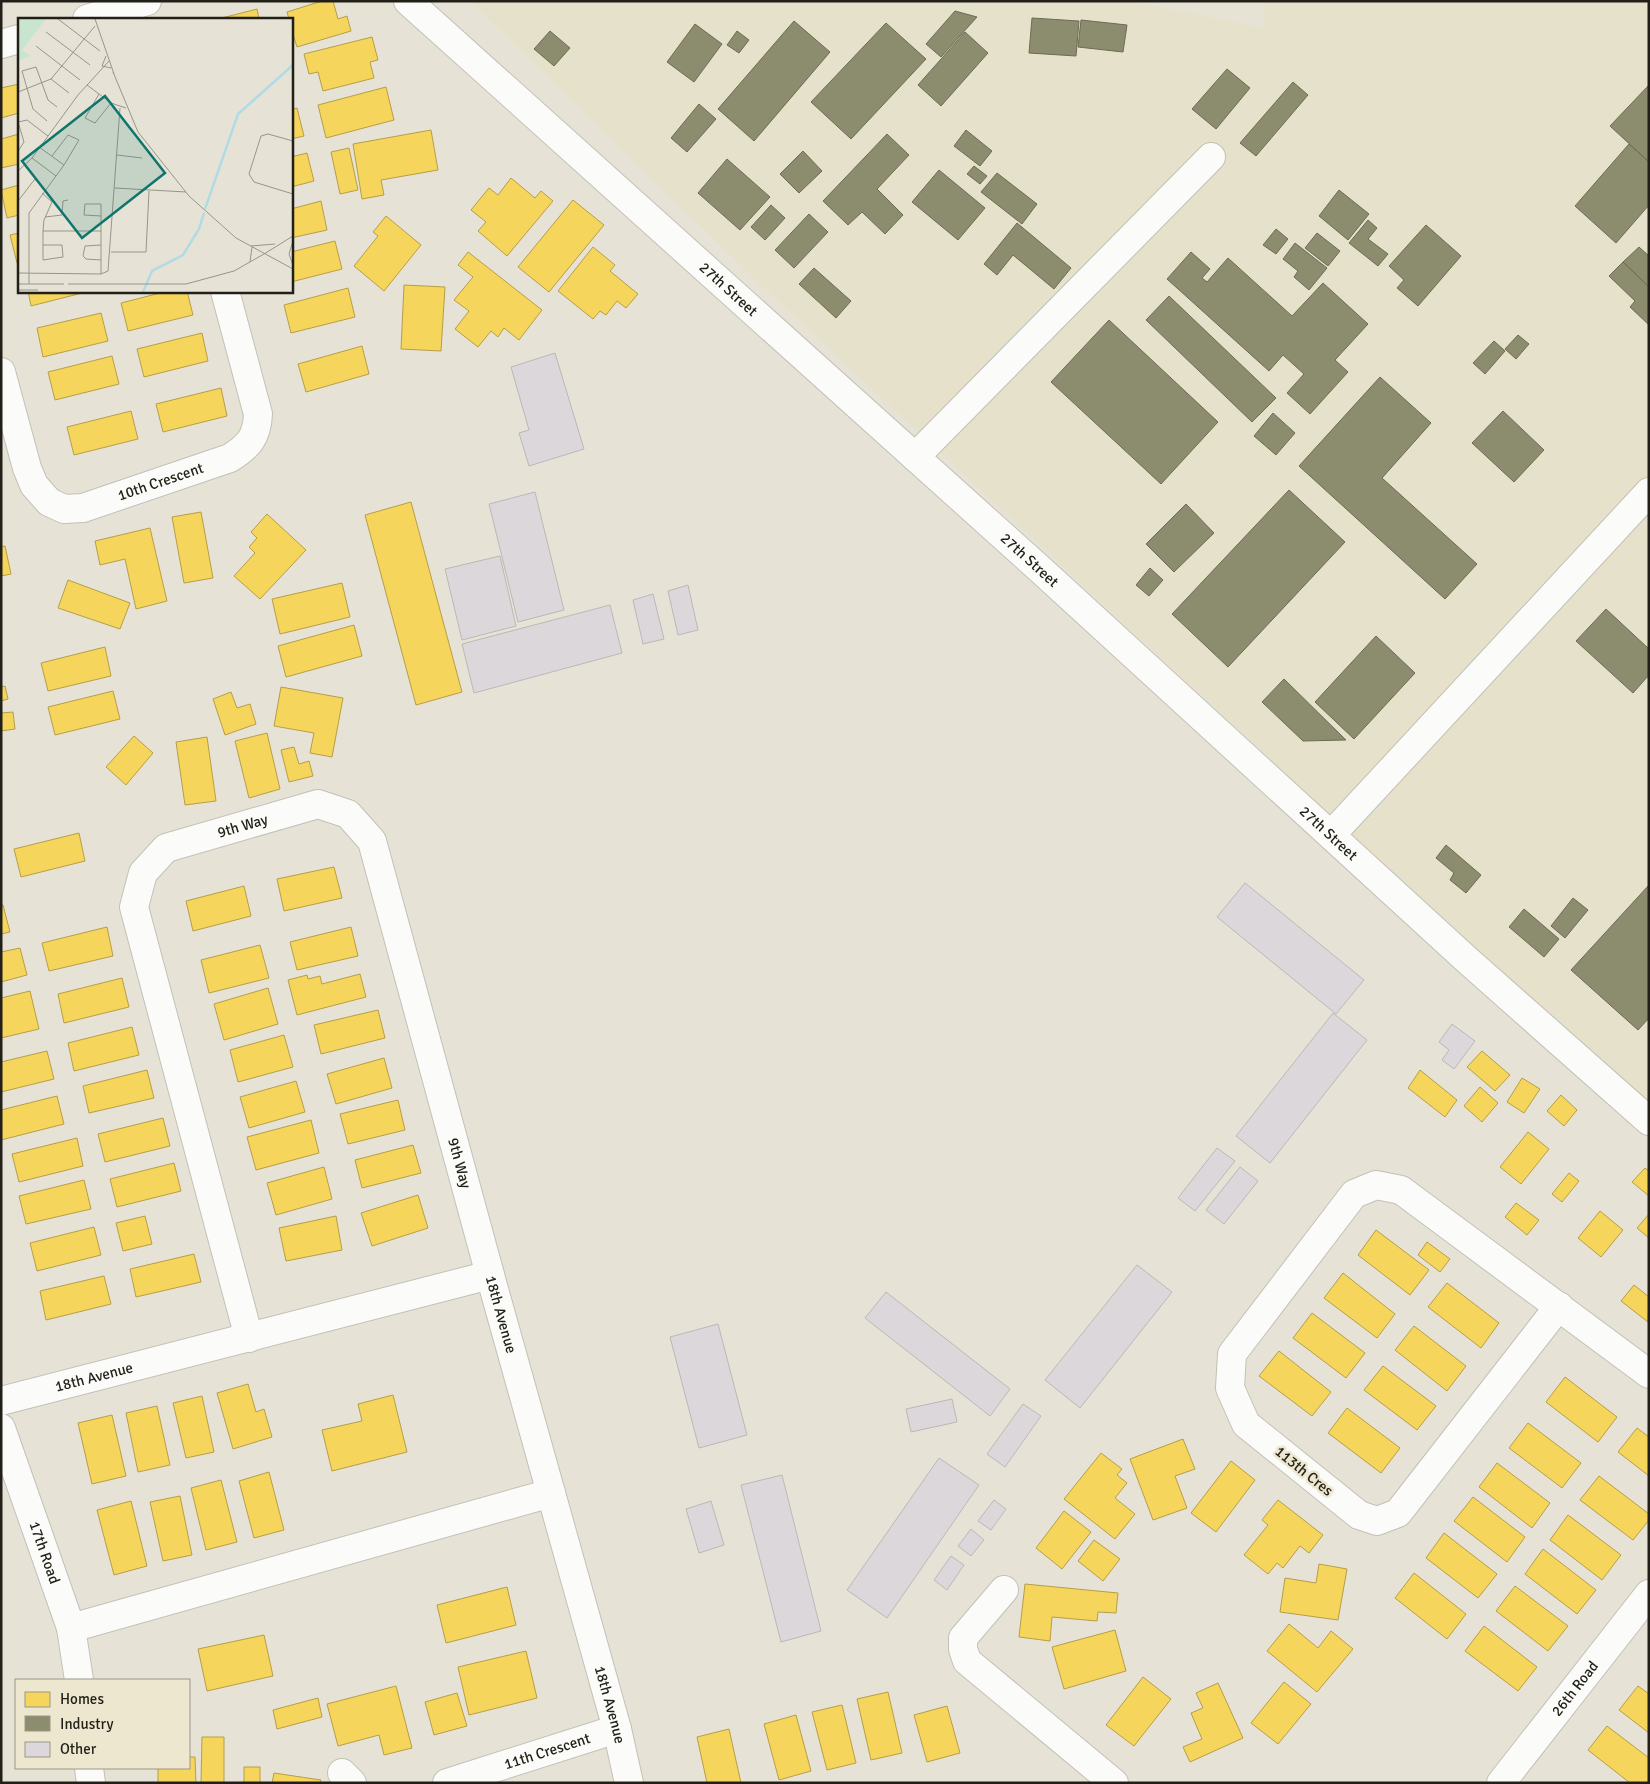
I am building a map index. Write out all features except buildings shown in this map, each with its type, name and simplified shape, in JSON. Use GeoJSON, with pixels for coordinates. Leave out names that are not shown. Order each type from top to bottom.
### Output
{"type":"FeatureCollection","features":[{"type":"Feature","properties":{"kind":"street"},"geometry":{"type":"LineString","coordinates":[[90,18],[148,1],[154,18]]}},
{"type":"Feature","properties":{"kind":"street","name":"27th Street"},"geometry":{"type":"LineString","coordinates":[[408,1],[915,457],[1466,959],[1649,1121]]}},
{"type":"Feature","properties":{"kind":"street"},"geometry":{"type":"LineString","coordinates":[[1,44],[18,39]]}},
{"type":"Feature","properties":{"kind":"street"},"geometry":{"type":"LineString","coordinates":[[915,457],[1211,157]]}},
{"type":"Feature","properties":{"kind":"street","name":"10th Crescent"},"geometry":{"type":"LineString","coordinates":[[1,372],[27,468],[34,485],[49,502],[64,509],[83,508],[230,458],[246,448],[257,429],[258,414],[225,292]]}},
{"type":"Feature","properties":{"kind":"street"},"geometry":{"type":"LineString","coordinates":[[1331,836],[1649,492]]}},
{"type":"Feature","properties":{"kind":"street","name":"9th Way"},"geometry":{"type":"LineString","coordinates":[[249,1338],[134,907],[143,873],[166,848],[318,804],[348,814],[372,841],[490,1275]]}},
{"type":"Feature","properties":{"kind":"street","name":"113th Cres"},"geometry":{"type":"LineString","coordinates":[[1376,1185],[1401,1190],[1559,1306],[1398,1513],[1377,1521],[1359,1515],[1246,1424],[1230,1388],[1232,1354],[1354,1194],[1376,1185]]}},
{"type":"Feature","properties":{"kind":"street","name":"18th Avenue"},"geometry":{"type":"LineString","coordinates":[[1,1401],[490,1275],[617,1729],[630,1783]]}},
{"type":"Feature","properties":{"kind":"street"},"geometry":{"type":"LineString","coordinates":[[1559,1306],[1649,1374]]}},
{"type":"Feature","properties":{"kind":"street","name":"17th Road"},"geometry":{"type":"LineString","coordinates":[[1,1428],[72,1628],[79,1679]]}},
{"type":"Feature","properties":{"kind":"street"},"geometry":{"type":"LineString","coordinates":[[72,1628],[551,1493]]}},
{"type":"Feature","properties":{"kind":"street"},"geometry":{"type":"LineString","coordinates":[[1004,1590],[963,1638],[963,1649],[967,1661],[1114,1783]]}},
{"type":"Feature","properties":{"kind":"street","name":"26th Road"},"geometry":{"type":"LineString","coordinates":[[1501,1783],[1649,1594]]}},
{"type":"Feature","properties":{"kind":"street","name":"11th Crescent"},"geometry":{"type":"LineString","coordinates":[[447,1783],[617,1729]]}},
{"type":"Feature","properties":{"kind":"street"},"geometry":{"type":"LineString","coordinates":[[89,1769],[91,1783]]}},
{"type":"Feature","properties":{"kind":"shaded area"},"geometry":{"type":"Polygon","coordinates":[[[470,1],[1131,1],[1265,28],[1264,1],[1649,1],[1649,1104],[1531,1002],[767,291],[470,1]]]}}]}
